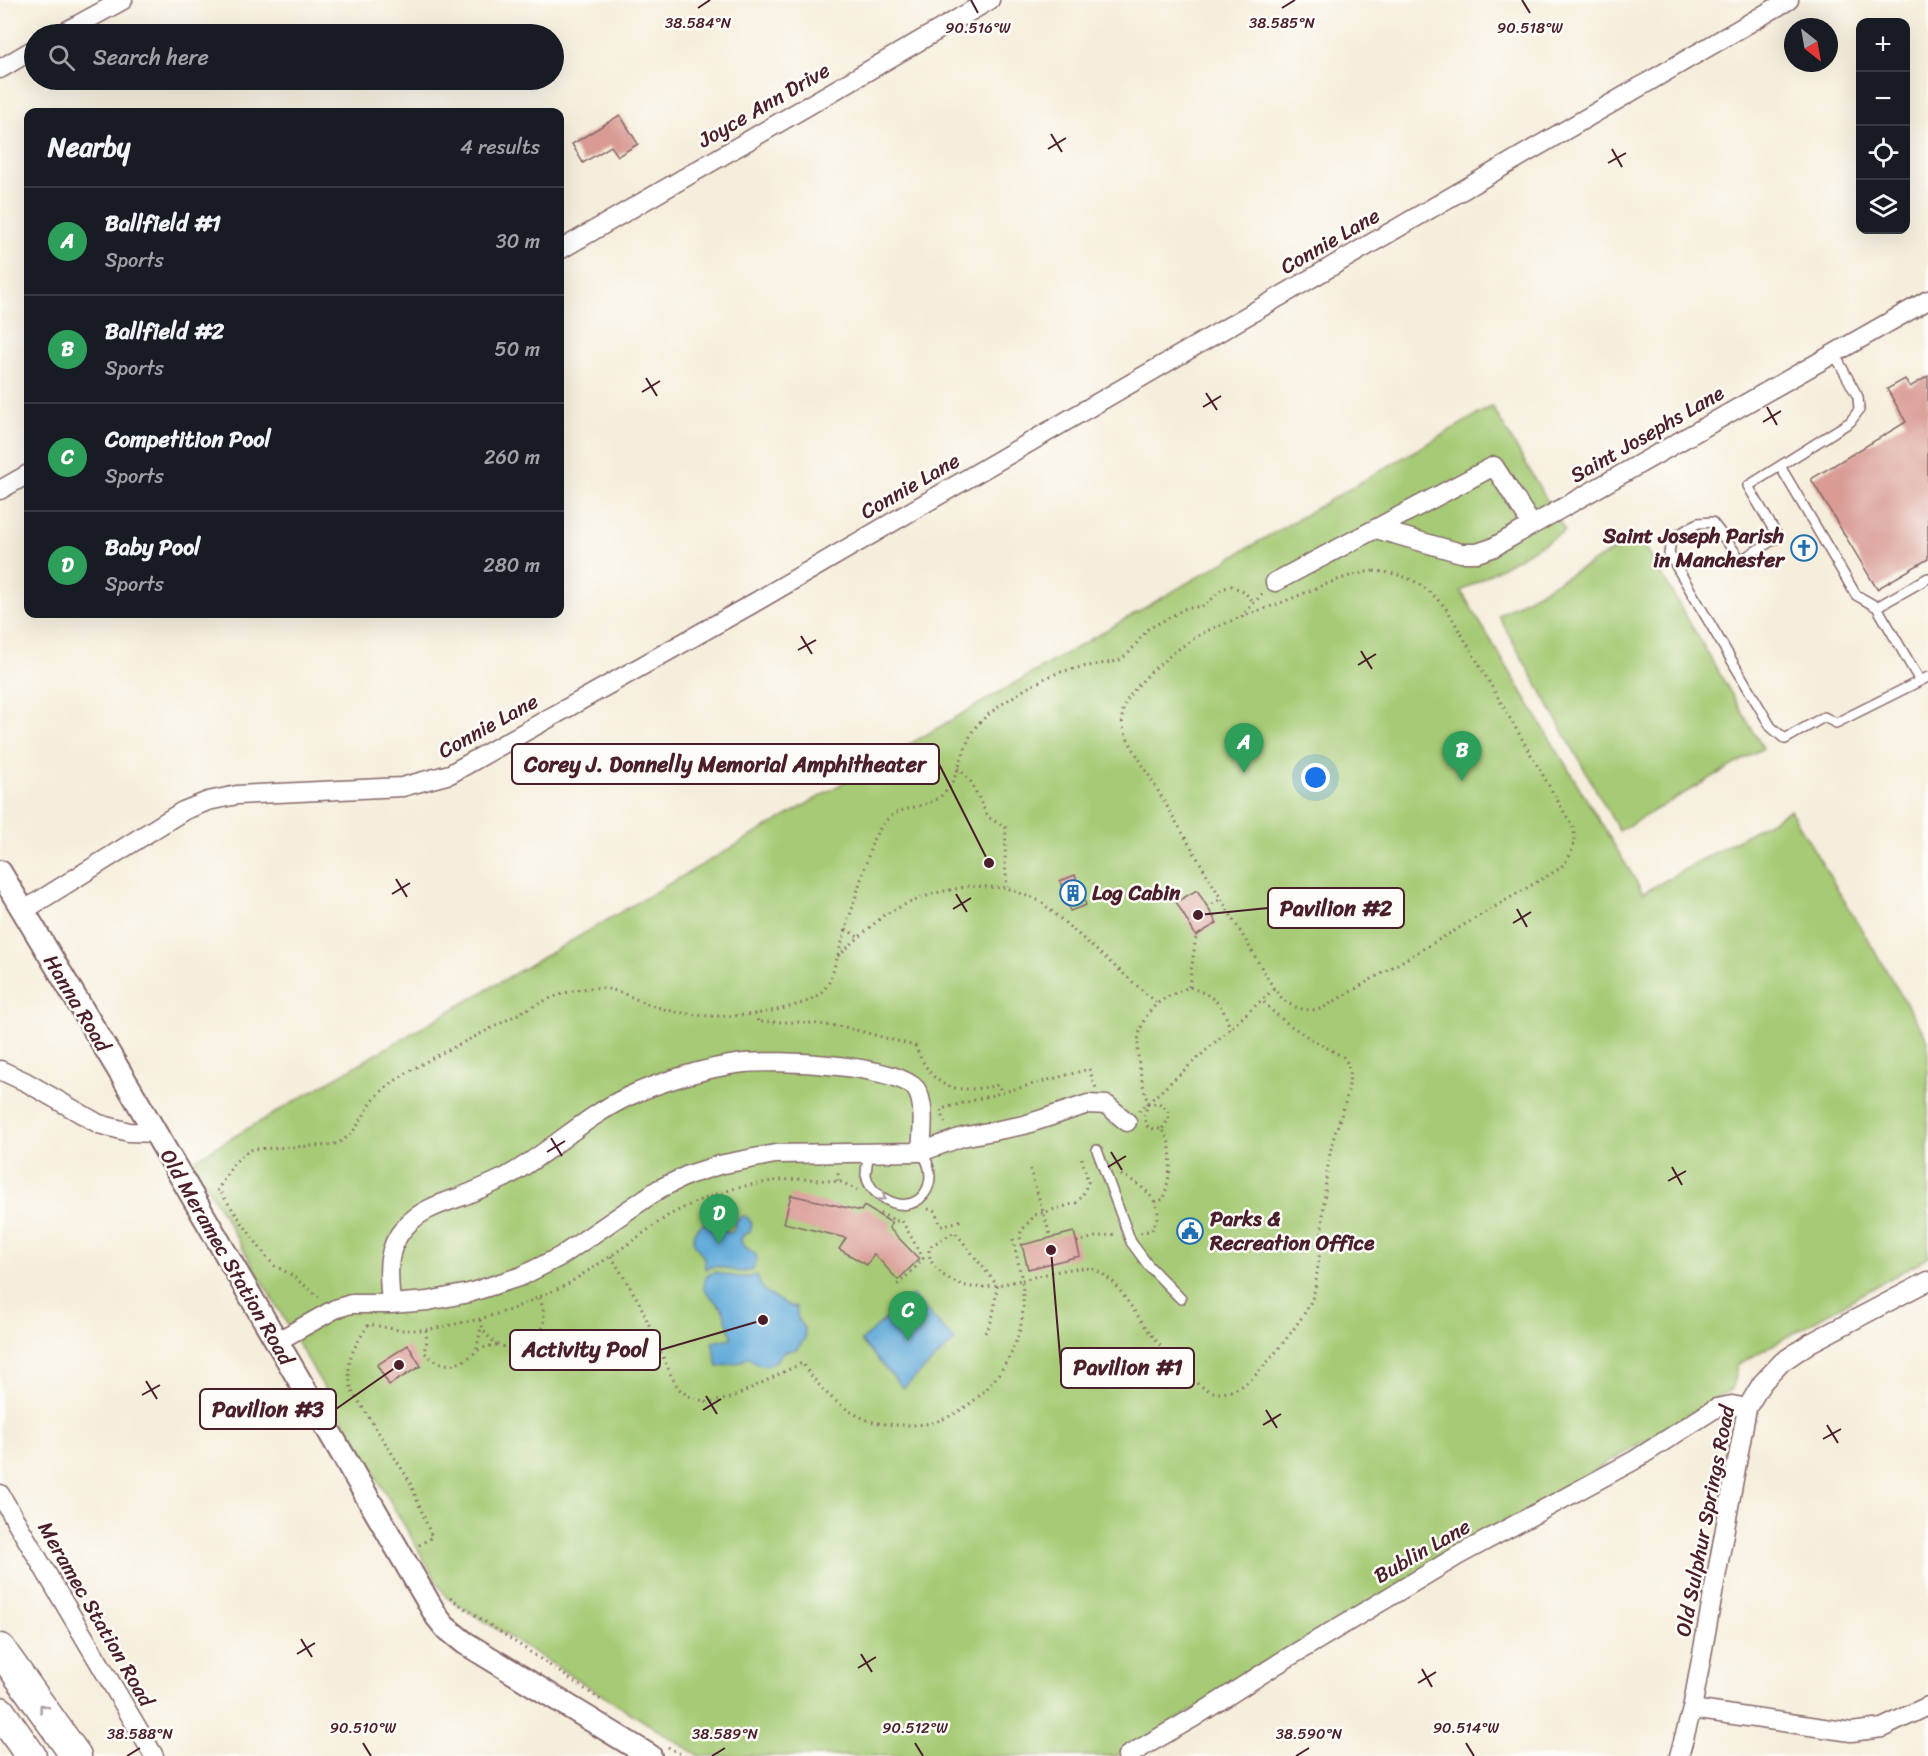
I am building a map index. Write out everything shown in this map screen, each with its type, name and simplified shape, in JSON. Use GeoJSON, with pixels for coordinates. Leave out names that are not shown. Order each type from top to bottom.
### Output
{"type":"FeatureCollection","features":[{"type":"Feature","properties":{"kind":"highway"},"geometry":{"type":"LineString","coordinates":[[0,1649],[76,1756]]}},
{"type":"Feature","properties":{"kind":"highway"},"geometry":{"type":"LineString","coordinates":[[0,1712],[31,1756]]}},
{"type":"Feature","properties":{"kind":"street"},"geometry":{"type":"LineString","coordinates":[[79,24],[123,0]]}},
{"type":"Feature","properties":{"kind":"street","name":"Joyce Ann Drive"},"geometry":{"type":"LineString","coordinates":[[564,248],[990,0]]}},
{"type":"Feature","properties":{"kind":"street","name":"Connie Lane"},"geometry":{"type":"LineString","coordinates":[[23,911],[183,811],[208,801],[237,795],[402,788],[450,774],[752,604],[1789,0]]}},
{"type":"Feature","properties":{"kind":"street"},"geometry":{"type":"LineString","coordinates":[[0,69],[24,55]]}},
{"type":"Feature","properties":{"kind":"street","name":"Saint Josephs Lane"},"geometry":{"type":"LineString","coordinates":[[1376,528],[1461,554],[1477,553],[1492,548],[1928,300]]}},
{"type":"Feature","properties":{"kind":"street"},"geometry":{"type":"LineString","coordinates":[[1275,582],[1494,466],[1532,525]]}},
{"type":"Feature","properties":{"kind":"street"},"geometry":{"type":"LineString","coordinates":[[0,490],[24,476]]}},
{"type":"Feature","properties":{"kind":"street","name":"Hanna Road"},"geometry":{"type":"LineString","coordinates":[[0,872],[155,1133]]}},
{"type":"Feature","properties":{"kind":"street"},"geometry":{"type":"LineString","coordinates":[[391,1304],[388,1268],[393,1245],[405,1227],[438,1204],[508,1175],[604,1109],[651,1087],[743,1063],[769,1062],[843,1067],[897,1078],[906,1081],[921,1099],[921,1152]]}},
{"type":"Feature","properties":{"kind":"street","name":"Old Meramec Station Road"},"geometry":{"type":"LineString","coordinates":[[0,1070],[26,1082],[99,1124],[129,1132],[155,1133],[430,1606],[445,1627],[465,1643],[657,1751]]}},
{"type":"Feature","properties":{"kind":"street"},"geometry":{"type":"LineString","coordinates":[[276,1342],[335,1309],[351,1304],[428,1301],[469,1293],[522,1276],[561,1256],[659,1189],[688,1175],[719,1165],[776,1154],[921,1152],[962,1137],[1024,1125],[1088,1104],[1107,1106],[1127,1122]]}},
{"type":"Feature","properties":{"kind":"street","name":"Old Sulphur Springs Road"},"geometry":{"type":"LineString","coordinates":[[1679,1756],[1692,1709],[1747,1408],[1762,1383],[1782,1362],[1810,1343],[1928,1281]]}},
{"type":"Feature","properties":{"kind":"street","name":"Bublin Lane"},"geometry":{"type":"LineString","coordinates":[[1127,1756],[1193,1718],[1459,1554],[1633,1461],[1716,1408],[1732,1405],[1747,1408]]}},
{"type":"Feature","properties":{"kind":"street","name":"Meramec Station Road"},"geometry":{"type":"LineString","coordinates":[[0,1494],[154,1756]]}},
{"type":"Feature","properties":{"kind":"street"},"geometry":{"type":"LineString","coordinates":[[1692,1709],[1851,1732],[1882,1728],[1928,1706]]}},
{"type":"Feature","properties":{"kind":"lane"},"geometry":{"type":"LineString","coordinates":[[1780,466],[1856,595],[1877,607],[1924,679],[1836,723],[1824,717],[1785,739],[1771,727],[1669,555],[1671,539],[1698,523],[1712,522],[1741,560],[1778,537],[1748,486],[1850,422],[1859,410],[1857,397],[1834,354]]}},
{"type":"Feature","properties":{"kind":"lane"},"geometry":{"type":"LineString","coordinates":[[1877,607],[1928,578]]}},
{"type":"Feature","properties":{"kind":"lane"},"geometry":{"type":"LineString","coordinates":[[1098,1150],[1131,1242],[1148,1265],[1181,1299]]}},
{"type":"Feature","properties":{"kind":"lane"},"geometry":{"type":"LineString","coordinates":[[869,1152],[866,1176],[870,1186],[891,1203],[903,1206],[920,1199],[927,1191],[931,1170],[921,1152]]}},
{"type":"Feature","properties":{"kind":"path"},"geometry":{"type":"LineString","coordinates":[[1374,571],[1399,575],[1423,585],[1448,611],[1574,829],[1572,853],[1559,869],[1321,1009],[1299,1010],[1289,1005],[1274,989],[1221,899],[1127,738],[1122,719],[1123,708],[1134,691],[1176,650],[1207,632],[1240,618],[1360,573],[1374,571]]}},
{"type":"Feature","properties":{"kind":"path"},"geometry":{"type":"LineString","coordinates":[[1240,618],[1275,582]]}},
{"type":"Feature","properties":{"kind":"path"},"geometry":{"type":"LineString","coordinates":[[335,1309],[267,1258],[219,1192],[235,1163],[246,1152],[253,1149],[340,1143],[352,1134],[378,1094],[414,1069],[539,1005],[587,988],[609,988],[648,1004],[688,1014],[716,1017],[755,1014],[792,1006],[817,997],[829,983],[873,840],[880,828],[895,813],[938,799],[949,786],[977,724],[1000,706],[1042,680],[1067,670],[1118,661],[1128,654],[1148,628],[1184,609],[1202,606],[1222,589],[1232,586],[1244,591],[1254,602]]}},
{"type":"Feature","properties":{"kind":"path"},"geometry":{"type":"LineString","coordinates":[[958,768],[970,780],[988,817],[1006,828],[1007,888]]}},
{"type":"Feature","properties":{"kind":"path"},"geometry":{"type":"LineString","coordinates":[[838,956],[884,915],[906,904],[935,893],[970,886],[1007,888],[1040,902],[1158,1004]]}},
{"type":"Feature","properties":{"kind":"path"},"geometry":{"type":"LineString","coordinates":[[1207,907],[1221,899]]}},
{"type":"Feature","properties":{"kind":"path"},"geometry":{"type":"LineString","coordinates":[[846,929],[858,937]]}},
{"type":"Feature","properties":{"kind":"path"},"geometry":{"type":"LineString","coordinates":[[1189,987],[1196,936]]}},
{"type":"Feature","properties":{"kind":"path"},"geometry":{"type":"LineString","coordinates":[[1155,1202],[1164,1198],[1171,1152],[1169,1137],[1162,1129],[1147,1126],[1144,1116],[1148,1104],[1137,1051],[1140,1028],[1152,1009],[1170,996],[1189,987],[1206,993],[1218,1002],[1226,1013],[1230,1029]]}},
{"type":"Feature","properties":{"kind":"path"},"geometry":{"type":"LineString","coordinates":[[1127,1122],[1274,989]]}},
{"type":"Feature","properties":{"kind":"path"},"geometry":{"type":"LineString","coordinates":[[983,1335],[993,1313],[997,1285],[955,1232],[932,1245],[928,1250],[929,1258],[934,1266],[951,1281],[962,1286],[974,1287],[997,1285],[1081,1268],[1100,1272],[1116,1285],[1165,1352],[1199,1386],[1214,1392],[1228,1392],[1241,1387],[1253,1378],[1311,1302],[1321,1245],[1331,1147],[1346,1100],[1350,1076],[1348,1062],[1343,1057],[1300,1033],[1274,1013],[1262,1000]]}},
{"type":"Feature","properties":{"kind":"path"},"geometry":{"type":"LineString","coordinates":[[755,1014],[758,1022],[800,1022],[845,1027],[915,1046],[932,1075],[946,1086],[959,1089],[999,1085],[1001,1093]]}},
{"type":"Feature","properties":{"kind":"path"},"geometry":{"type":"LineString","coordinates":[[946,1127],[942,1109],[1089,1069],[1098,1096]]}},
{"type":"Feature","properties":{"kind":"path"},"geometry":{"type":"LineString","coordinates":[[1148,1104],[1159,1103],[1168,1110],[1169,1119],[1162,1129]]}},
{"type":"Feature","properties":{"kind":"path"},"geometry":{"type":"LineString","coordinates":[[1022,1245],[1021,1231],[1032,1217],[1043,1211],[1076,1203],[1082,1197],[1088,1182],[1081,1155]]}},
{"type":"Feature","properties":{"kind":"path"},"geometry":{"type":"LineString","coordinates":[[838,1181],[839,1164]]}},
{"type":"Feature","properties":{"kind":"path"},"geometry":{"type":"LineString","coordinates":[[1030,1169],[1051,1238]]}},
{"type":"Feature","properties":{"kind":"path"},"geometry":{"type":"LineString","coordinates":[[414,1548],[432,1537],[409,1480],[352,1390],[349,1359],[369,1324],[398,1330],[426,1330],[480,1319],[510,1310],[566,1285],[669,1215],[702,1199],[739,1187],[778,1180],[809,1179],[838,1181],[860,1193],[858,1182]]}},
{"type":"Feature","properties":{"kind":"path"},"geometry":{"type":"LineString","coordinates":[[925,1212],[928,1209],[934,1210],[941,1226],[963,1220]]}},
{"type":"Feature","properties":{"kind":"path"},"geometry":{"type":"LineString","coordinates":[[879,1212],[896,1221],[912,1218]]}},
{"type":"Feature","properties":{"kind":"path"},"geometry":{"type":"LineString","coordinates":[[895,1287],[923,1258],[902,1221]]}},
{"type":"Feature","properties":{"kind":"path"},"geometry":{"type":"LineString","coordinates":[[611,1256],[639,1302],[678,1388],[688,1396],[709,1403],[731,1398],[802,1363],[837,1404],[863,1419],[899,1425],[935,1422],[971,1404],[1000,1371],[1018,1338],[1023,1313],[1022,1280],[1013,1239]]}},
{"type":"Feature","properties":{"kind":"path"},"geometry":{"type":"LineString","coordinates":[[426,1330],[427,1341],[424,1352],[442,1364],[458,1364],[476,1351],[489,1346],[521,1348],[539,1335],[543,1328],[545,1312],[539,1297]]}},
{"type":"Feature","properties":{"kind":"path"},"geometry":{"type":"LineString","coordinates":[[480,1319],[489,1336],[500,1345]]}},
{"type":"Feature","properties":{"kind":"path"},"geometry":{"type":"LineString","coordinates":[[476,1351],[482,1326]]}},
{"type":"Feature","properties":{"kind":"path"},"geometry":{"type":"LineString","coordinates":[[444,1594],[601,1700]]}},
{"type":"Feature","properties":{"kind":"path"},"geometry":{"type":"LineString","coordinates":[[657,1751],[684,1756]]}},
{"type":"Feature","properties":{"kind":"green space"},"geometry":{"type":"Polygon","coordinates":[[[1492,406],[1565,531],[1461,591],[1643,893],[1790,810],[1928,1040],[1928,1257],[1737,1365],[1732,1389],[1116,1756],[699,1756],[446,1597],[192,1161],[1492,406]]]}},
{"type":"Feature","properties":{"kind":"green space"},"geometry":{"type":"Polygon","coordinates":[[[1639,536],[1763,748],[1619,831],[1498,615],[1639,536]]]}},
{"type":"Feature","properties":{"kind":"water"},"geometry":{"type":"Polygon","coordinates":[[[742,1216],[747,1217],[752,1224],[750,1232],[743,1235],[741,1240],[742,1244],[756,1255],[757,1260],[753,1269],[740,1272],[717,1267],[705,1269],[705,1259],[694,1243],[694,1233],[697,1228],[704,1223],[712,1222],[730,1233],[734,1230],[734,1222],[742,1216]]]}},
{"type":"Feature","properties":{"kind":"water"},"geometry":{"type":"Polygon","coordinates":[[[714,1272],[741,1277],[757,1275],[766,1292],[796,1307],[798,1319],[805,1330],[805,1338],[797,1349],[783,1352],[775,1361],[767,1365],[758,1364],[748,1357],[741,1362],[718,1367],[712,1342],[732,1338],[723,1310],[704,1289],[706,1278],[714,1272]]]}},
{"type":"Feature","properties":{"kind":"water"},"geometry":{"type":"Polygon","coordinates":[[[912,1295],[955,1341],[903,1388],[861,1341],[912,1295]]]}},
{"type":"Feature","properties":{"kind":"building"},"geometry":{"type":"Polygon","coordinates":[[[620,115],[638,144],[618,156],[611,146],[583,163],[572,144],[620,115]]]}},
{"type":"Feature","properties":{"kind":"building"},"geometry":{"type":"Polygon","coordinates":[[[1928,376],[1928,559],[1877,589],[1811,479],[1906,422],[1887,389],[1905,379],[1910,387],[1928,376]]]}},
{"type":"Feature","properties":{"kind":"building","name":"Log Cabin"},"geometry":{"type":"Polygon","coordinates":[[[1075,875],[1086,905],[1070,911],[1060,881],[1075,875]]]}},
{"type":"Feature","properties":{"kind":"building"},"geometry":{"type":"Polygon","coordinates":[[[1197,890],[1217,923],[1196,936],[1176,902],[1197,890]]]}},
{"type":"Feature","properties":{"kind":"building"},"geometry":{"type":"Polygon","coordinates":[[[791,1195],[861,1211],[864,1206],[892,1223],[889,1228],[919,1259],[898,1280],[874,1254],[867,1265],[839,1249],[846,1238],[784,1223],[791,1195]]]}},
{"type":"Feature","properties":{"kind":"building"},"geometry":{"type":"Polygon","coordinates":[[[1074,1232],[1080,1256],[1028,1269],[1022,1245],[1074,1232]]]}},
{"type":"Feature","properties":{"kind":"building"},"geometry":{"type":"Polygon","coordinates":[[[408,1345],[421,1366],[389,1385],[377,1365],[408,1345]]]}},
{"type":"Feature","properties":{"kind":"place","name":"Saint Joseph Parish in Manchester"},"geometry":{"type":"Point","coordinates":[1804,548]}},
{"type":"Feature","properties":{"kind":"place","name":"Ballfield #1"},"geometry":{"type":"Point","coordinates":[1244,773]}},
{"type":"Feature","properties":{"kind":"place","name":"Ballfield #2"},"geometry":{"type":"Point","coordinates":[1462,781]}},
{"type":"Feature","properties":{"kind":"place","name":"Corey J. Donnelly Memorial Amphitheater"},"geometry":{"type":"Point","coordinates":[989,863]}},
{"type":"Feature","properties":{"kind":"place","name":"Log Cabin"},"geometry":{"type":"Point","coordinates":[1073,893]}},
{"type":"Feature","properties":{"kind":"place","name":"Pavilion #2"},"geometry":{"type":"Point","coordinates":[1198,915]}},
{"type":"Feature","properties":{"kind":"place","name":"Parks & Recreation Office"},"geometry":{"type":"Point","coordinates":[1190,1231]}},
{"type":"Feature","properties":{"kind":"place","name":"Baby Pool"},"geometry":{"type":"Point","coordinates":[719,1244]}},
{"type":"Feature","properties":{"kind":"place","name":"Pavilion #1"},"geometry":{"type":"Point","coordinates":[1051,1250]}},
{"type":"Feature","properties":{"kind":"place","name":"Activity Pool"},"geometry":{"type":"Point","coordinates":[763,1320]}},
{"type":"Feature","properties":{"kind":"place","name":"Competition Pool"},"geometry":{"type":"Point","coordinates":[908,1341]}},
{"type":"Feature","properties":{"kind":"place","name":"Pavilion #3"},"geometry":{"type":"Point","coordinates":[399,1365]}}]}
